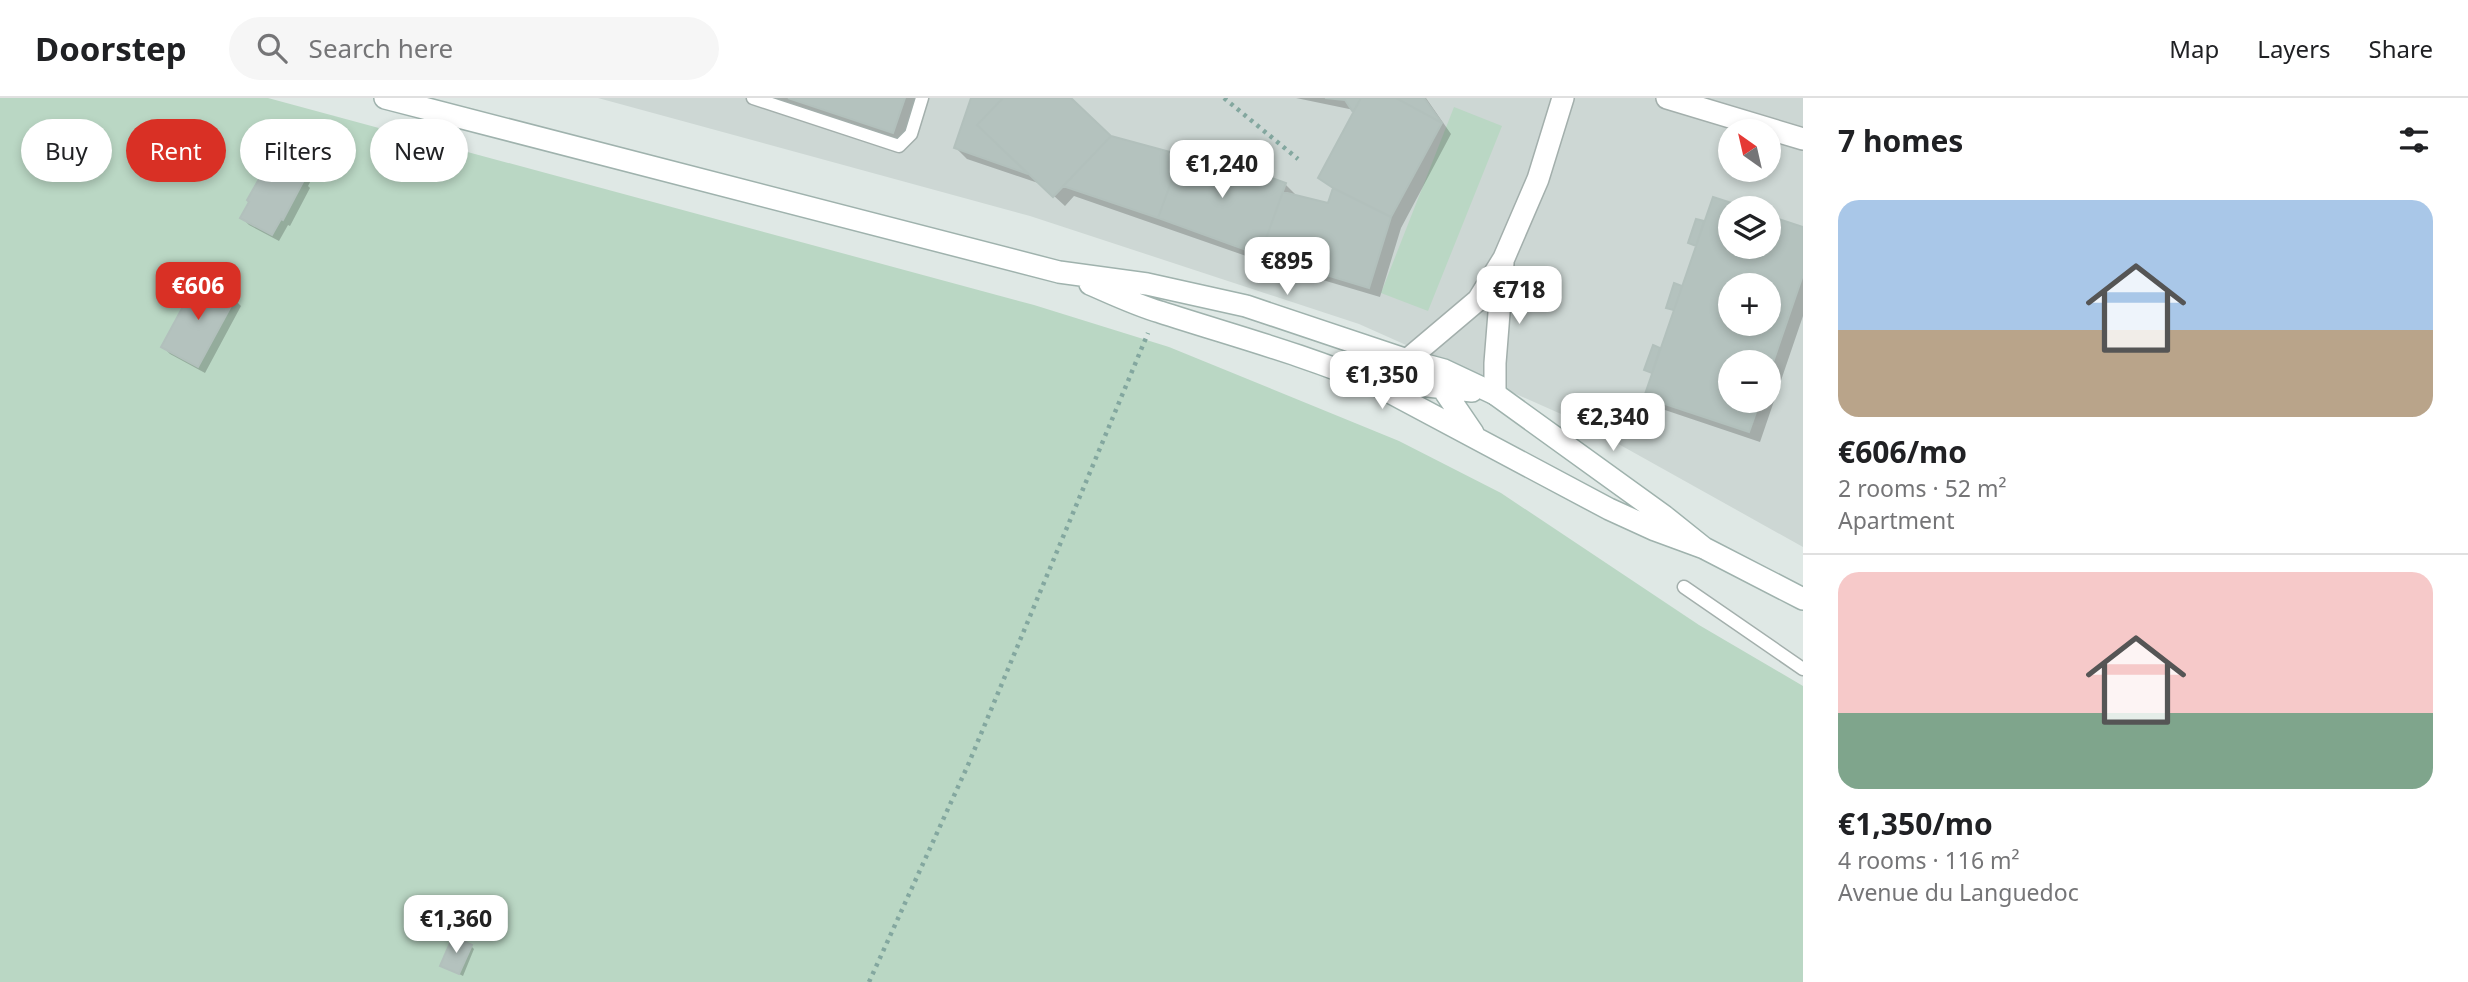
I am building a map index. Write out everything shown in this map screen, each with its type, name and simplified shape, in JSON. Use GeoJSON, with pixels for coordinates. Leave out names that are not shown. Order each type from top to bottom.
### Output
{"type":"FeatureCollection","features":[{"type":"Feature","properties":{"kind":"street"},"geometry":{"type":"LineString","coordinates":[[385,98],[1059,272],[1147,284],[1246,306],[1444,370],[1495,394],[1704,548]]}},
{"type":"Feature","properties":{"kind":"street"},"geometry":{"type":"LineString","coordinates":[[1407,360],[1478,300],[1504,257],[1538,179],[1563,98]]}},
{"type":"Feature","properties":{"kind":"street"},"geometry":{"type":"LineString","coordinates":[[1667,98],[1803,139]]}},
{"type":"Feature","properties":{"kind":"street"},"geometry":{"type":"LineString","coordinates":[[1495,394],[1504,257]]}},
{"type":"Feature","properties":{"kind":"street"},"geometry":{"type":"LineString","coordinates":[[1059,272],[1157,312],[1251,339],[1367,381],[1609,509],[1704,548],[1803,598]]}},
{"type":"Feature","properties":{"kind":"street"},"geometry":{"type":"LineString","coordinates":[[1251,339],[1300,342],[1401,383],[1495,394]]}},
{"type":"Feature","properties":{"kind":"street"},"geometry":{"type":"LineString","coordinates":[[1407,360],[1441,386],[1474,436]]}},
{"type":"Feature","properties":{"kind":"lane"},"geometry":{"type":"LineString","coordinates":[[753,98],[899,146],[911,134],[922,98]]}},
{"type":"Feature","properties":{"kind":"lane"},"geometry":{"type":"LineString","coordinates":[[1684,587],[1803,669]]}},
{"type":"Feature","properties":{"kind":"path"},"geometry":{"type":"LineString","coordinates":[[1224,98],[1298,159]]}},
{"type":"Feature","properties":{"kind":"path"},"geometry":{"type":"LineString","coordinates":[[869,982],[968,765],[1157,312]]}},
{"type":"Feature","properties":{"kind":"shaded area"},"geometry":{"type":"Polygon","coordinates":[[[598,98],[1803,98],[1803,547],[1579,422],[1359,324],[1030,216],[598,98]]]}},
{"type":"Feature","properties":{"kind":"green space"},"geometry":{"type":"Polygon","coordinates":[[[0,98],[268,98],[346,119],[240,119],[240,182],[356,182],[356,122],[370,126],[370,182],[468,182],[468,152],[1034,305],[1169,347],[1399,441],[1501,493],[1699,625],[1803,686],[1803,982],[0,982],[0,98]]]}},
{"type":"Feature","properties":{"kind":"green space"},"geometry":{"type":"Polygon","coordinates":[[[1454,107],[1502,126],[1428,311],[1381,293],[1454,107]]]}},
{"type":"Feature","properties":{"kind":"building"},"geometry":{"type":"Polygon","coordinates":[[[788,98],[905,98],[893,133],[788,98]]]}},
{"type":"Feature","properties":{"kind":"building"},"geometry":{"type":"Polygon","coordinates":[[[971,98],[1003,98],[977,125],[1028,174],[954,148],[971,98]]]}},
{"type":"Feature","properties":{"kind":"building"},"geometry":{"type":"Polygon","coordinates":[[[1003,98],[1071,98],[1111,136],[1053,197],[977,125],[1003,98]]]}},
{"type":"Feature","properties":{"kind":"building"},"geometry":{"type":"Polygon","coordinates":[[[1325,98],[1361,98],[1353,112],[1345,100],[1325,98]]]}},
{"type":"Feature","properties":{"kind":"building"},"geometry":{"type":"Polygon","coordinates":[[[1361,98],[1396,98],[1442,123],[1391,217],[1318,178],[1361,98]]]}},
{"type":"Feature","properties":{"kind":"building"},"geometry":{"type":"Polygon","coordinates":[[[1396,98],[1424,98],[1442,123],[1396,98]]]}},
{"type":"Feature","properties":{"kind":"building"},"geometry":{"type":"Polygon","coordinates":[[[1111,136],[1181,155],[1158,218],[1063,186],[1111,136]]]}},
{"type":"Feature","properties":{"kind":"building"},"geometry":{"type":"Polygon","coordinates":[[[1184,146],[1286,183],[1260,255],[1158,218],[1184,146]]]}},
{"type":"Feature","properties":{"kind":"building"},"geometry":{"type":"Polygon","coordinates":[[[257,182],[303,182],[272,235],[240,218],[249,202],[247,200],[257,182]]]}},
{"type":"Feature","properties":{"kind":"building"},"geometry":{"type":"Polygon","coordinates":[[[1333,188],[1391,217],[1369,288],[1260,255],[1283,192],[1328,203],[1333,188]]]}},
{"type":"Feature","properties":{"kind":"building"},"geometry":{"type":"Polygon","coordinates":[[[1713,197],[1718,199],[1718,259],[1781,259],[1781,220],[1803,227],[1803,275],[1777,350],[1718,350],[1718,413],[1756,413],[1749,432],[1644,397],[1713,197]]]}},
{"type":"Feature","properties":{"kind":"building"},"geometry":{"type":"Polygon","coordinates":[[[1696,219],[1704,221],[1696,246],[1688,243],[1696,219]]]}},
{"type":"Feature","properties":{"kind":"building"},"geometry":{"type":"Polygon","coordinates":[[[199,277],[236,297],[198,367],[161,347],[199,277]]]}},
{"type":"Feature","properties":{"kind":"building"},"geometry":{"type":"Polygon","coordinates":[[[1674,283],[1682,286],[1674,310],[1666,308],[1674,283]]]}},
{"type":"Feature","properties":{"kind":"building"},"geometry":{"type":"Polygon","coordinates":[[[1653,345],[1660,348],[1652,373],[1644,370],[1653,345]]]}},
{"type":"Feature","properties":{"kind":"building"},"geometry":{"type":"Polygon","coordinates":[[[453,936],[472,945],[459,974],[440,966],[453,936]]]}}]}
